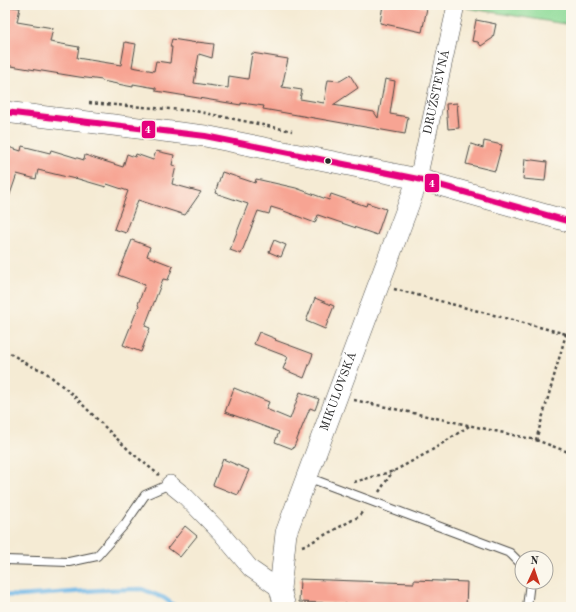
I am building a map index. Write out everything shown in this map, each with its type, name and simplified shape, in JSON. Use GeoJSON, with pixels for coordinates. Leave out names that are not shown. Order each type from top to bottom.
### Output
{"type":"FeatureCollection","features":[{"type":"Feature","properties":{"kind":"street","name":"DRUŽSTEVNÁ"},"geometry":{"type":"LineString","coordinates":[[418,179],[456,5]]}},
{"type":"Feature","properties":{"kind":"street"},"geometry":{"type":"LineString","coordinates":[[5,112],[205,136],[418,179],[571,222]]}},
{"type":"Feature","properties":{"kind":"street","name":"MIKULOVSKÁ"},"geometry":{"type":"LineString","coordinates":[[282,598],[286,533],[418,179]]}},
{"type":"Feature","properties":{"kind":"street"},"geometry":{"type":"LineString","coordinates":[[170,484],[186,497],[221,532],[251,568],[282,598]]}},
{"type":"Feature","properties":{"kind":"lane"},"geometry":{"type":"LineString","coordinates":[[306,477],[510,553],[514,557]]}},
{"type":"Feature","properties":{"kind":"lane"},"geometry":{"type":"LineString","coordinates":[[5,560],[69,562],[97,556],[125,524],[146,495],[170,484]]}},
{"type":"Feature","properties":{"kind":"lane"},"geometry":{"type":"LineString","coordinates":[[527,607],[529,590]]}},
{"type":"Feature","properties":{"kind":"path"},"geometry":{"type":"LineString","coordinates":[[84,102],[195,111],[292,131]]}},
{"type":"Feature","properties":{"kind":"path"},"geometry":{"type":"LineString","coordinates":[[393,289],[571,336]]}},
{"type":"Feature","properties":{"kind":"path"},"geometry":{"type":"LineString","coordinates":[[536,440],[566,334]]}},
{"type":"Feature","properties":{"kind":"path"},"geometry":{"type":"LineString","coordinates":[[5,350],[29,365],[44,371],[72,394],[132,453],[170,484]]}},
{"type":"Feature","properties":{"kind":"path"},"geometry":{"type":"LineString","coordinates":[[348,398],[536,440],[571,453]]}},
{"type":"Feature","properties":{"kind":"path"},"geometry":{"type":"LineString","coordinates":[[335,488],[394,471],[429,452],[469,426]]}},
{"type":"Feature","properties":{"kind":"path"},"geometry":{"type":"LineString","coordinates":[[301,547],[358,517],[394,471]]}},
{"type":"Feature","properties":{"kind":"green space"},"geometry":{"type":"Polygon","coordinates":[[[467,5],[571,5],[571,25],[467,8],[467,5]]]}},
{"type":"Feature","properties":{"kind":"building"},"geometry":{"type":"Polygon","coordinates":[[[383,5],[414,5],[427,8],[422,32],[380,23],[383,5]]]}},
{"type":"Feature","properties":{"kind":"building"},"geometry":{"type":"Polygon","coordinates":[[[5,6],[20,8],[17,22],[53,28],[50,42],[79,47],[77,58],[121,65],[125,42],[136,44],[132,67],[154,71],[156,61],[170,63],[172,47],[170,47],[172,39],[214,44],[212,58],[199,54],[194,83],[228,88],[229,76],[248,79],[252,53],[288,59],[282,87],[302,90],[300,99],[324,103],[328,80],[340,81],[350,75],[358,88],[333,105],[374,112],[378,118],[385,79],[395,81],[390,114],[408,117],[405,134],[263,109],[264,106],[241,103],[241,105],[156,91],[156,88],[133,84],[133,87],[102,80],[5,65],[5,6]]]}},
{"type":"Feature","properties":{"kind":"building"},"geometry":{"type":"Polygon","coordinates":[[[476,20],[496,24],[493,38],[481,46],[478,42],[472,41],[476,20]]]}},
{"type":"Feature","properties":{"kind":"building"},"geometry":{"type":"Polygon","coordinates":[[[457,103],[459,128],[448,129],[446,104],[457,103]]]}},
{"type":"Feature","properties":{"kind":"building"},"geometry":{"type":"Polygon","coordinates":[[[484,141],[502,145],[495,171],[466,164],[471,144],[483,148],[484,141]]]}},
{"type":"Feature","properties":{"kind":"building"},"geometry":{"type":"Polygon","coordinates":[[[5,146],[21,151],[22,146],[50,153],[51,150],[84,160],[85,155],[123,167],[127,154],[135,157],[136,154],[153,160],[156,151],[174,155],[172,165],[176,166],[172,184],[201,192],[185,215],[138,200],[126,233],[114,229],[128,191],[107,184],[106,187],[75,178],[38,170],[36,179],[17,174],[7,203],[5,203],[5,146]]]}},
{"type":"Feature","properties":{"kind":"building"},"geometry":{"type":"Polygon","coordinates":[[[525,159],[547,162],[545,181],[523,179],[525,159]]]}},
{"type":"Feature","properties":{"kind":"building"},"geometry":{"type":"Polygon","coordinates":[[[222,172],[255,183],[256,179],[296,188],[329,200],[331,194],[366,206],[367,203],[386,209],[377,235],[318,215],[315,223],[271,207],[269,214],[258,211],[241,254],[230,250],[248,204],[215,193],[222,172]]]}},
{"type":"Feature","properties":{"kind":"building"},"geometry":{"type":"Polygon","coordinates":[[[132,240],[150,247],[147,256],[173,266],[168,280],[163,279],[145,326],[150,328],[141,352],[123,345],[139,305],[138,304],[145,285],[118,275],[132,240]]]}},
{"type":"Feature","properties":{"kind":"building"},"geometry":{"type":"Polygon","coordinates":[[[274,240],[286,245],[281,257],[269,252],[274,240]]]}},
{"type":"Feature","properties":{"kind":"building"},"geometry":{"type":"Polygon","coordinates":[[[315,298],[334,306],[325,329],[306,321],[315,298]]]}},
{"type":"Feature","properties":{"kind":"building"},"geometry":{"type":"Polygon","coordinates":[[[259,332],[276,339],[275,340],[313,354],[304,378],[283,369],[288,357],[254,344],[259,332]]]}},
{"type":"Feature","properties":{"kind":"building"},"geometry":{"type":"Polygon","coordinates":[[[234,388],[269,402],[266,409],[290,419],[300,392],[319,399],[315,410],[310,408],[293,449],[275,442],[279,432],[225,412],[234,388]]]}},
{"type":"Feature","properties":{"kind":"building"},"geometry":{"type":"Polygon","coordinates":[[[223,459],[249,470],[238,495],[213,485],[223,459]]]}},
{"type":"Feature","properties":{"kind":"building"},"geometry":{"type":"Polygon","coordinates":[[[185,526],[197,536],[180,557],[168,548],[185,526]]]}},
{"type":"Feature","properties":{"kind":"building"},"geometry":{"type":"Polygon","coordinates":[[[300,579],[414,583],[414,580],[467,582],[466,607],[299,602],[300,579]]]}},
{"type":"Feature","properties":{"kind":"waterway"},"geometry":{"type":"LineString","coordinates":[[5,595],[19,596],[100,590],[142,589],[164,598],[176,607]]}},
{"type":"Feature","properties":{"kind":"transit line","name":"4"},"geometry":{"type":"LineString","coordinates":[[5,112],[205,136],[418,179],[571,222]]}}]}
